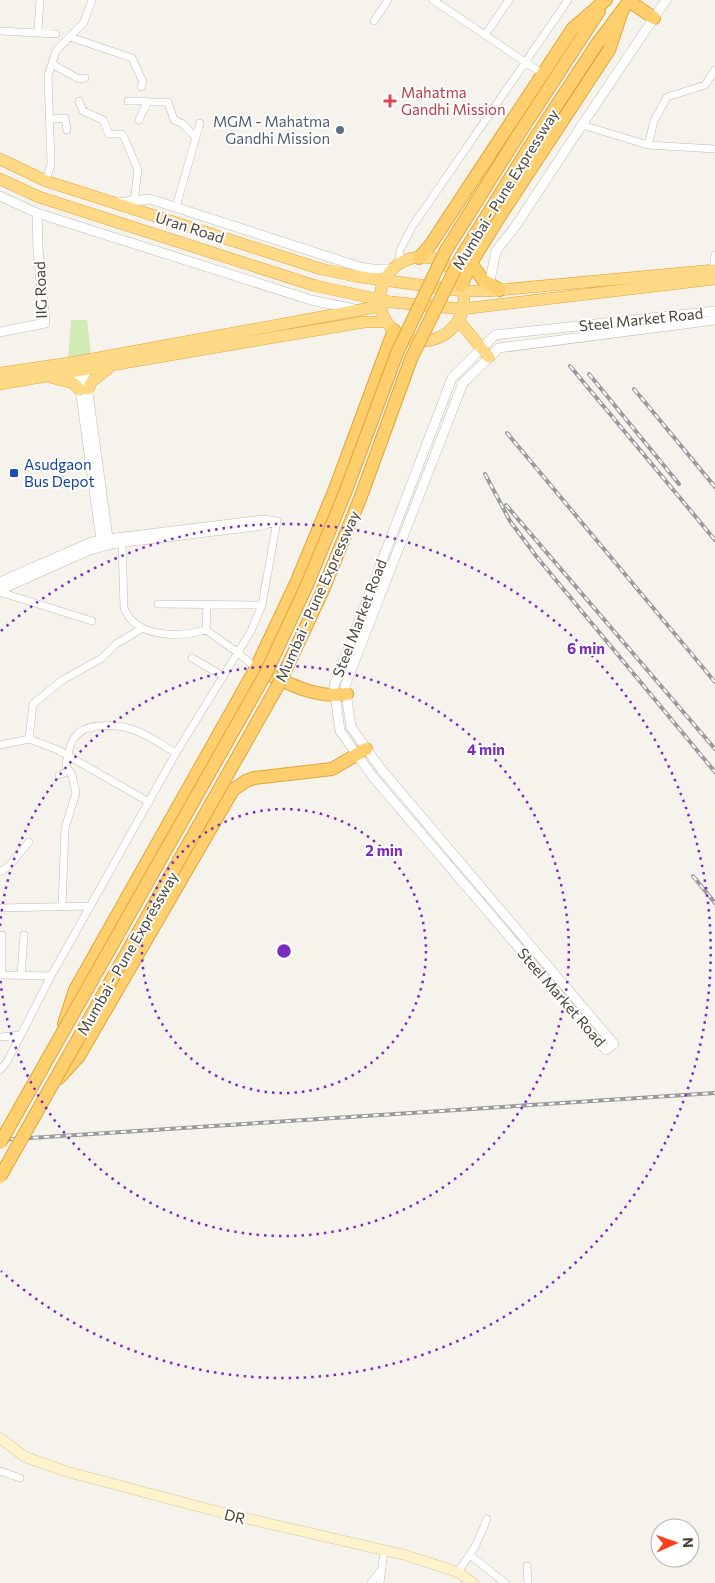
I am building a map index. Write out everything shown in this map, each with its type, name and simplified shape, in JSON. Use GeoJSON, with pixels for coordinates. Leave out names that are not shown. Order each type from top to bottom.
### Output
{"type":"FeatureCollection","features":[{"type":"Feature","properties":{"kind":"highway"},"geometry":{"type":"LineString","coordinates":[[606,0],[573,28],[431,244],[419,258],[396,267],[386,279],[380,303],[391,326],[408,339],[429,341],[444,335],[460,314],[462,288],[471,263],[609,50],[627,4],[654,18]]}},
{"type":"Feature","properties":{"kind":"highway","name":"Mumbai - Pune Expressway"},"geometry":{"type":"LineString","coordinates":[[0,1143],[266,673],[307,585],[345,493],[397,353],[445,252],[516,137],[606,0]]}},
{"type":"Feature","properties":{"kind":"highway","name":"Mumbai - Pune Expressway"},"geometry":{"type":"LineString","coordinates":[[0,1177],[281,680],[322,592],[360,499],[412,359],[460,259],[530,146],[597,44],[627,4]]}},
{"type":"Feature","properties":{"kind":"highway","name":"Uran Road"},"geometry":{"type":"LineString","coordinates":[[0,159],[46,181],[321,269],[354,276],[462,288],[495,288],[714,273]]}},
{"type":"Feature","properties":{"kind":"highway","name":"Uran Road"},"geometry":{"type":"LineString","coordinates":[[0,179],[40,197],[316,286],[380,303]]}},
{"type":"Feature","properties":{"kind":"highway"},"geometry":{"type":"LineString","coordinates":[[419,258],[435,260],[445,264],[453,272],[462,288]]}},
{"type":"Feature","properties":{"kind":"highway"},"geometry":{"type":"LineString","coordinates":[[471,263],[495,288]]}},
{"type":"Feature","properties":{"kind":"highway"},"geometry":{"type":"LineString","coordinates":[[0,384],[48,377],[81,367],[357,310],[380,303],[460,314],[714,273]]}},
{"type":"Feature","properties":{"kind":"highway"},"geometry":{"type":"LineString","coordinates":[[460,314],[486,353]]}},
{"type":"Feature","properties":{"kind":"highway"},"geometry":{"type":"LineString","coordinates":[[0,373],[114,366],[355,324],[391,326]]}},
{"type":"Feature","properties":{"kind":"highway"},"geometry":{"type":"LineString","coordinates":[[57,1043],[75,990],[256,668],[297,581],[335,489],[391,326]]}},
{"type":"Feature","properties":{"kind":"highway"},"geometry":{"type":"LineString","coordinates":[[48,377],[73,383],[84,390],[92,381],[114,366]]}},
{"type":"Feature","properties":{"kind":"highway"},"geometry":{"type":"LineString","coordinates":[[256,668],[310,693],[341,695]]}},
{"type":"Feature","properties":{"kind":"highway"},"geometry":{"type":"LineString","coordinates":[[53,1084],[79,1056],[233,790],[246,781],[262,777],[321,771],[341,765],[362,752]]}},
{"type":"Feature","properties":{"kind":"main road","name":"DR"},"geometry":{"type":"LineString","coordinates":[[0,1438],[25,1457],[68,1472],[227,1514],[384,1551],[458,1572],[473,1583]]}},
{"type":"Feature","properties":{"kind":"street"},"geometry":{"type":"LineString","coordinates":[[38,31],[40,0]]}},
{"type":"Feature","properties":{"kind":"street"},"geometry":{"type":"LineString","coordinates":[[46,181],[51,164],[48,76],[56,50],[84,22],[92,0]]}},
{"type":"Feature","properties":{"kind":"street"},"geometry":{"type":"LineString","coordinates":[[374,21],[388,0]]}},
{"type":"Feature","properties":{"kind":"street"},"geometry":{"type":"LineString","coordinates":[[433,0],[543,74]]}},
{"type":"Feature","properties":{"kind":"street"},"geometry":{"type":"LineString","coordinates":[[485,35],[509,0]]}},
{"type":"Feature","properties":{"kind":"street"},"geometry":{"type":"LineString","coordinates":[[114,203],[150,199],[360,267],[372,270],[396,267],[400,250],[412,228],[568,0]]}},
{"type":"Feature","properties":{"kind":"street"},"geometry":{"type":"LineString","coordinates":[[495,288],[496,251],[517,224],[666,0]]}},
{"type":"Feature","properties":{"kind":"street"},"geometry":{"type":"LineString","coordinates":[[0,30],[38,31],[56,34]]}},
{"type":"Feature","properties":{"kind":"street"},"geometry":{"type":"LineString","coordinates":[[70,36],[132,58],[143,82],[141,87]]}},
{"type":"Feature","properties":{"kind":"street"},"geometry":{"type":"LineString","coordinates":[[52,64],[78,79],[86,78]]}},
{"type":"Feature","properties":{"kind":"street"},"geometry":{"type":"LineString","coordinates":[[648,145],[654,121],[667,97],[705,85],[715,70]]}},
{"type":"Feature","properties":{"kind":"street"},"geometry":{"type":"LineString","coordinates":[[79,101],[83,111],[103,120],[109,134],[121,134],[124,137],[138,170],[134,201]]}},
{"type":"Feature","properties":{"kind":"street"},"geometry":{"type":"LineString","coordinates":[[128,101],[170,103],[174,120],[183,124],[196,138]]}},
{"type":"Feature","properties":{"kind":"street"},"geometry":{"type":"LineString","coordinates":[[139,120],[147,101]]}},
{"type":"Feature","properties":{"kind":"street"},"geometry":{"type":"LineString","coordinates":[[50,119],[66,118],[68,130]]}},
{"type":"Feature","properties":{"kind":"street"},"geometry":{"type":"LineString","coordinates":[[176,207],[200,122]]}},
{"type":"Feature","properties":{"kind":"street"},"geometry":{"type":"LineString","coordinates":[[582,124],[648,145],[715,149]]}},
{"type":"Feature","properties":{"kind":"street"},"geometry":{"type":"LineString","coordinates":[[0,196],[37,213],[311,300],[357,310]]}},
{"type":"Feature","properties":{"kind":"street","name":"IIG Road"},"geometry":{"type":"LineString","coordinates":[[0,332],[45,324],[37,213]]}},
{"type":"Feature","properties":{"kind":"street"},"geometry":{"type":"LineString","coordinates":[[714,273],[715,254]]}},
{"type":"Feature","properties":{"kind":"street","name":"Steel Market Road"},"geometry":{"type":"LineString","coordinates":[[486,353],[495,335],[715,311]]}},
{"type":"Feature","properties":{"kind":"street","name":"Steel Market Road"},"geometry":{"type":"LineString","coordinates":[[362,752],[381,769],[614,1044],[610,1048],[606,1050],[373,777],[362,752],[351,727],[341,695],[334,686],[452,378],[486,353],[499,348],[715,320]]}},
{"type":"Feature","properties":{"kind":"street"},"geometry":{"type":"LineString","coordinates":[[81,367],[105,542]]}},
{"type":"Feature","properties":{"kind":"street"},"geometry":{"type":"LineString","coordinates":[[0,582],[105,542],[263,519],[277,520]]}},
{"type":"Feature","properties":{"kind":"street"},"geometry":{"type":"LineString","coordinates":[[0,591],[105,542],[122,544],[263,526],[277,520]]}},
{"type":"Feature","properties":{"kind":"street"},"geometry":{"type":"LineString","coordinates":[[0,1070],[176,753],[251,632],[262,605],[277,520]]}},
{"type":"Feature","properties":{"kind":"street"},"geometry":{"type":"LineString","coordinates":[[122,544],[124,608],[141,629]]}},
{"type":"Feature","properties":{"kind":"street"},"geometry":{"type":"LineString","coordinates":[[0,591],[92,620]]}},
{"type":"Feature","properties":{"kind":"street"},"geometry":{"type":"LineString","coordinates":[[158,604],[207,606],[262,605]]}},
{"type":"Feature","properties":{"kind":"street"},"geometry":{"type":"LineString","coordinates":[[206,630],[207,606]]}},
{"type":"Feature","properties":{"kind":"street"},"geometry":{"type":"LineString","coordinates":[[29,739],[33,704],[60,681],[102,658],[116,644],[141,629],[179,634],[206,630],[256,668]]}},
{"type":"Feature","properties":{"kind":"street"},"geometry":{"type":"LineString","coordinates":[[192,658],[224,676]]}},
{"type":"Feature","properties":{"kind":"street"},"geometry":{"type":"LineString","coordinates":[[62,907],[64,828],[76,793],[72,775],[66,766],[67,756],[77,733],[81,729],[115,725],[142,733],[176,753]]}},
{"type":"Feature","properties":{"kind":"street"},"geometry":{"type":"LineString","coordinates":[[0,745],[29,739],[67,756],[149,802]]}},
{"type":"Feature","properties":{"kind":"street"},"geometry":{"type":"LineString","coordinates":[[59,775],[69,771]]}},
{"type":"Feature","properties":{"kind":"street"},"geometry":{"type":"LineString","coordinates":[[0,872],[9,866],[28,842]]}},
{"type":"Feature","properties":{"kind":"street"},"geometry":{"type":"LineString","coordinates":[[0,908],[90,906]]}},
{"type":"Feature","properties":{"kind":"street"},"geometry":{"type":"LineString","coordinates":[[2,935],[1,975],[51,976]]}},
{"type":"Feature","properties":{"kind":"street"},"geometry":{"type":"LineString","coordinates":[[21,975],[24,935]]}},
{"type":"Feature","properties":{"kind":"street"},"geometry":{"type":"LineString","coordinates":[[0,1037],[20,1035]]}},
{"type":"Feature","properties":{"kind":"street"},"geometry":{"type":"LineString","coordinates":[[0,1471],[20,1478]]}},
{"type":"Feature","properties":{"kind":"street"},"geometry":{"type":"LineString","coordinates":[[458,1572],[470,1555],[487,1519]]}},
{"type":"Feature","properties":{"kind":"street"},"geometry":{"type":"LineString","coordinates":[[380,1583],[384,1551]]}},
{"type":"Feature","properties":{"kind":"street"},"geometry":{"type":"LineString","coordinates":[[470,1555],[505,1583]]}},
{"type":"Feature","properties":{"kind":"street"},"geometry":{"type":"LineString","coordinates":[[527,1566],[528,1583]]}},
{"type":"Feature","properties":{"kind":"street"},"geometry":{"type":"LineString","coordinates":[[371,1583],[382,1570]]}},
{"type":"Feature","properties":{"kind":"green space"},"geometry":{"type":"Polygon","coordinates":[[[71,320],[87,320],[91,354],[68,358],[71,320]]]}},
{"type":"Feature","properties":{"kind":"railway"},"geometry":{"type":"LineString","coordinates":[[570,366],[715,540]]}},
{"type":"Feature","properties":{"kind":"railway"},"geometry":{"type":"LineString","coordinates":[[589,374],[679,484]]}},
{"type":"Feature","properties":{"kind":"railway"},"geometry":{"type":"LineString","coordinates":[[634,389],[715,487]]}},
{"type":"Feature","properties":{"kind":"railway"},"geometry":{"type":"LineString","coordinates":[[507,433],[715,682]]}},
{"type":"Feature","properties":{"kind":"railway"},"geometry":{"type":"LineString","coordinates":[[485,474],[510,521],[536,556],[715,772]]}},
{"type":"Feature","properties":{"kind":"railway"},"geometry":{"type":"LineString","coordinates":[[506,505],[715,749]]}},
{"type":"Feature","properties":{"kind":"railway"},"geometry":{"type":"LineString","coordinates":[[693,876],[715,903]]}},
{"type":"Feature","properties":{"kind":"railway"},"geometry":{"type":"LineString","coordinates":[[0,1140],[715,1093]]}},
{"type":"Feature","properties":{"kind":"place","name":"Mahatma Gandhi Mission"},"geometry":{"type":"Point","coordinates":[390,101]}},
{"type":"Feature","properties":{"kind":"place","name":"MGM - Mahatma Gandhi Mission"},"geometry":{"type":"Point","coordinates":[340,130]}},
{"type":"Feature","properties":{"kind":"place","name":"Asudgaon Bus Depot"},"geometry":{"type":"Point","coordinates":[14,473]}}]}
